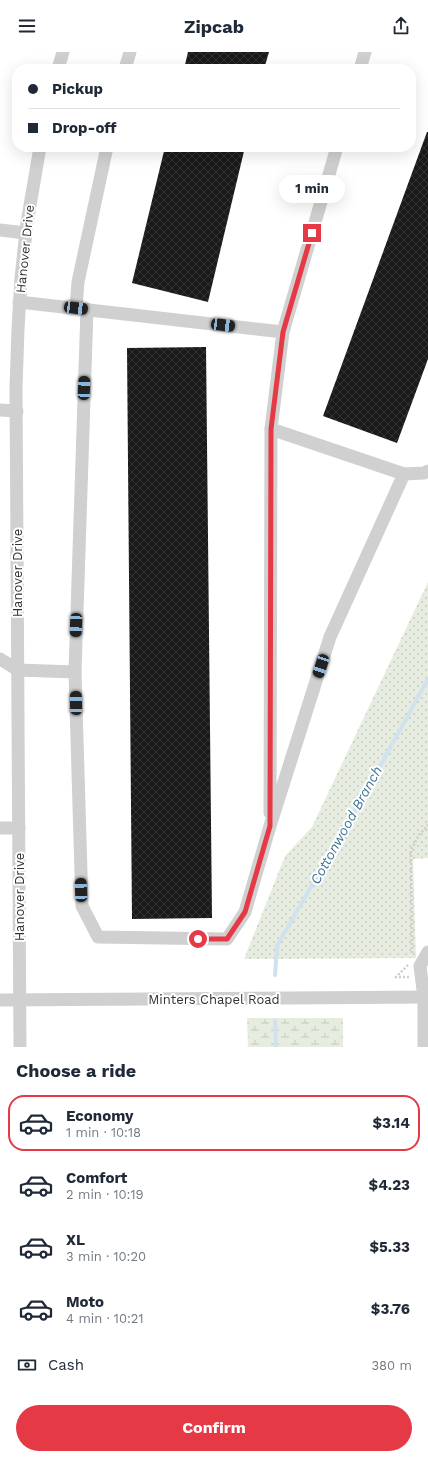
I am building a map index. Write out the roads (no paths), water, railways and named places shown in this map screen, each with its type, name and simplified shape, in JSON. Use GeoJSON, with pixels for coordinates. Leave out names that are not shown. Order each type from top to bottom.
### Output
{"type":"FeatureCollection","features":[{"type":"Feature","properties":{"kind":"street"},"geometry":{"type":"LineString","coordinates":[[59,64],[63,52]]}},
{"type":"Feature","properties":{"kind":"street"},"geometry":{"type":"LineString","coordinates":[[127,64],[130,52]]}},
{"type":"Feature","properties":{"kind":"street"},"geometry":{"type":"LineString","coordinates":[[361,64],[365,52]]}},
{"type":"Feature","properties":{"kind":"street","name":"Hanover Drive"},"geometry":{"type":"LineString","coordinates":[[20,1047],[17,411],[18,329],[26,234],[39,152]]}},
{"type":"Feature","properties":{"kind":"street"},"geometry":{"type":"LineString","coordinates":[[106,152],[78,282],[82,308],[75,672],[82,906],[98,937],[227,939],[245,912],[270,826],[330,637],[404,474]]}},
{"type":"Feature","properties":{"kind":"street"},"geometry":{"type":"LineString","coordinates":[[270,826],[271,429],[283,332],[336,152]]}},
{"type":"Feature","properties":{"kind":"street"},"geometry":{"type":"LineString","coordinates":[[0,230],[26,234]]}},
{"type":"Feature","properties":{"kind":"street"},"geometry":{"type":"LineString","coordinates":[[20,302],[283,332]]}},
{"type":"Feature","properties":{"kind":"street"},"geometry":{"type":"LineString","coordinates":[[0,410],[17,411]]}},
{"type":"Feature","properties":{"kind":"street"},"geometry":{"type":"LineString","coordinates":[[271,429],[404,474],[424,473],[428,471]]}},
{"type":"Feature","properties":{"kind":"street"},"geometry":{"type":"LineString","coordinates":[[0,659],[18,670],[75,672]]}},
{"type":"Feature","properties":{"kind":"street"},"geometry":{"type":"LineString","coordinates":[[0,828],[19,828]]}},
{"type":"Feature","properties":{"kind":"street"},"geometry":{"type":"LineString","coordinates":[[424,1047],[426,998],[420,966],[428,952]]}},
{"type":"Feature","properties":{"kind":"street","name":"Minters Chapel Road"},"geometry":{"type":"LineString","coordinates":[[0,1000],[426,998]]}},
{"type":"Feature","properties":{"kind":"waterway","name":"Cottonwood Branch"},"geometry":{"type":"LineString","coordinates":[[275,975],[277,946],[428,679]]}},
{"type":"Feature","properties":{"kind":"waterway","name":"Cottonwood Branch"},"geometry":{"type":"LineString","coordinates":[[275,1021],[276,1047]]}}]}
